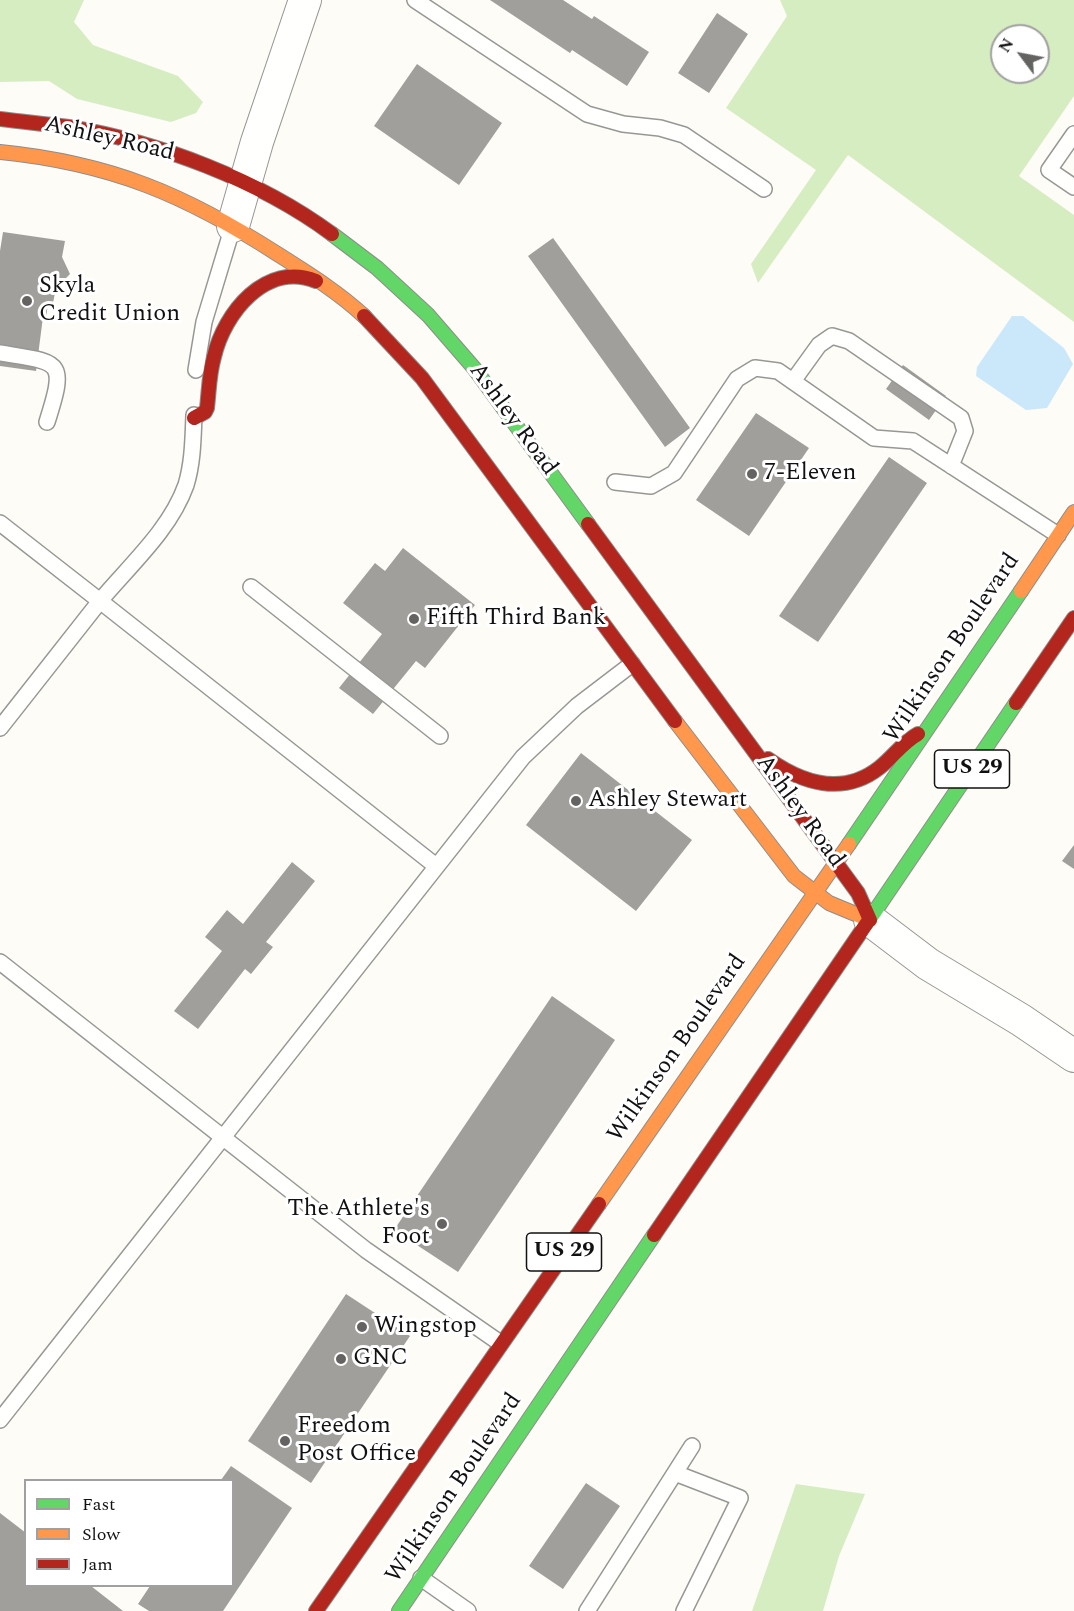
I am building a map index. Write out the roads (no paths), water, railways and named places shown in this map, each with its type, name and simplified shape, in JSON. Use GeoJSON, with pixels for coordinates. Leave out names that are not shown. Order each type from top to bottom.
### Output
{"type":"FeatureCollection","features":[{"type":"Feature","properties":{"kind":"street"},"geometry":{"type":"LineString","coordinates":[[233,226],[305,0]]}},
{"type":"Feature","properties":{"kind":"street","name":"Ashley Road"},"geometry":{"type":"LineString","coordinates":[[0,119],[76,128],[146,145],[222,171],[312,220],[362,255],[397,285],[445,333],[480,376],[862,899],[870,920]]}},
{"type":"Feature","properties":{"kind":"street","name":"Ashley Road"},"geometry":{"type":"LineString","coordinates":[[0,152],[64,160],[125,176],[178,196],[233,226],[324,285],[369,321],[422,378],[633,664],[789,869],[814,894],[843,912],[870,920],[928,964],[1021,1020],[1074,1056]]}},
{"type":"Feature","properties":{"kind":"street"},"geometry":{"type":"LineString","coordinates":[[194,418],[205,412],[207,408],[217,347],[226,326],[244,299],[263,285],[286,276],[301,275],[324,285]]}},
{"type":"Feature","properties":{"kind":"street","name":"Wilkinson Boulevard"},"geometry":{"type":"LineString","coordinates":[[316,1611],[500,1343],[836,863],[1074,512]]}},
{"type":"Feature","properties":{"kind":"street","name":"Wilkinson Boulevard"},"geometry":{"type":"LineString","coordinates":[[399,1611],[1074,618]]}},
{"type":"Feature","properties":{"kind":"street"},"geometry":{"type":"LineString","coordinates":[[739,730],[760,752],[784,771],[807,782],[825,785],[846,783],[863,778],[881,766],[911,738],[923,733]]}},
{"type":"Feature","properties":{"kind":"lane"},"geometry":{"type":"LineString","coordinates":[[415,0],[587,114],[623,124],[660,128],[684,135],[764,189]]}},
{"type":"Feature","properties":{"kind":"lane"},"geometry":{"type":"LineString","coordinates":[[1074,134],[1049,170],[1074,187]]}},
{"type":"Feature","properties":{"kind":"lane"},"geometry":{"type":"LineString","coordinates":[[0,728],[100,601],[156,535],[178,503],[190,467],[198,349],[212,293],[233,226]]}},
{"type":"Feature","properties":{"kind":"lane"},"geometry":{"type":"LineString","coordinates":[[793,381],[819,345],[832,336],[849,341],[961,418],[965,431],[951,466]]}},
{"type":"Feature","properties":{"kind":"lane"},"geometry":{"type":"LineString","coordinates":[[0,353],[40,359],[53,365],[57,370],[58,384],[47,422]]}},
{"type":"Feature","properties":{"kind":"lane"},"geometry":{"type":"LineString","coordinates":[[615,483],[651,486],[674,472],[737,379],[755,368],[778,370],[874,438],[913,441],[1058,535]]}},
{"type":"Feature","properties":{"kind":"lane"},"geometry":{"type":"LineString","coordinates":[[0,523],[436,866]]}},
{"type":"Feature","properties":{"kind":"lane"},"geometry":{"type":"LineString","coordinates":[[252,587],[440,736]]}},
{"type":"Feature","properties":{"kind":"lane"},"geometry":{"type":"LineString","coordinates":[[0,1420],[436,866],[534,746],[577,706],[633,664]]}},
{"type":"Feature","properties":{"kind":"lane"},"geometry":{"type":"LineString","coordinates":[[0,962],[366,1250],[500,1343]]}},
{"type":"Feature","properties":{"kind":"lane"},"geometry":{"type":"LineString","coordinates":[[587,1611],[692,1446]]}},
{"type":"Feature","properties":{"kind":"lane"},"geometry":{"type":"LineString","coordinates":[[675,1473],[741,1498],[684,1611]]}},
{"type":"Feature","properties":{"kind":"lane"},"geometry":{"type":"LineString","coordinates":[[421,1578],[468,1611]]}},
{"type":"Feature","properties":{"kind":"water"},"geometry":{"type":"Polygon","coordinates":[[[1012,316],[1023,316],[1064,348],[1073,364],[1047,408],[1026,410],[976,376],[977,367],[1012,316]]]}},
{"type":"Feature","properties":{"kind":"place","name":"Skyla Credit Union"},"geometry":{"type":"Point","coordinates":[27,301]}},
{"type":"Feature","properties":{"kind":"place","name":"7-Eleven"},"geometry":{"type":"Point","coordinates":[752,474]}},
{"type":"Feature","properties":{"kind":"place","name":"Fifth Third Bank"},"geometry":{"type":"Point","coordinates":[414,619]}},
{"type":"Feature","properties":{"kind":"place","name":"Ashley Stewart"},"geometry":{"type":"Point","coordinates":[576,801]}},
{"type":"Feature","properties":{"kind":"place","name":"The Athlete's Foot"},"geometry":{"type":"Point","coordinates":[442,1224]}},
{"type":"Feature","properties":{"kind":"place","name":"Wingstop"},"geometry":{"type":"Point","coordinates":[362,1327]}},
{"type":"Feature","properties":{"kind":"place","name":"GNC"},"geometry":{"type":"Point","coordinates":[341,1359]}},
{"type":"Feature","properties":{"kind":"place","name":"Freedom Post Office"},"geometry":{"type":"Point","coordinates":[285,1441]}}]}
